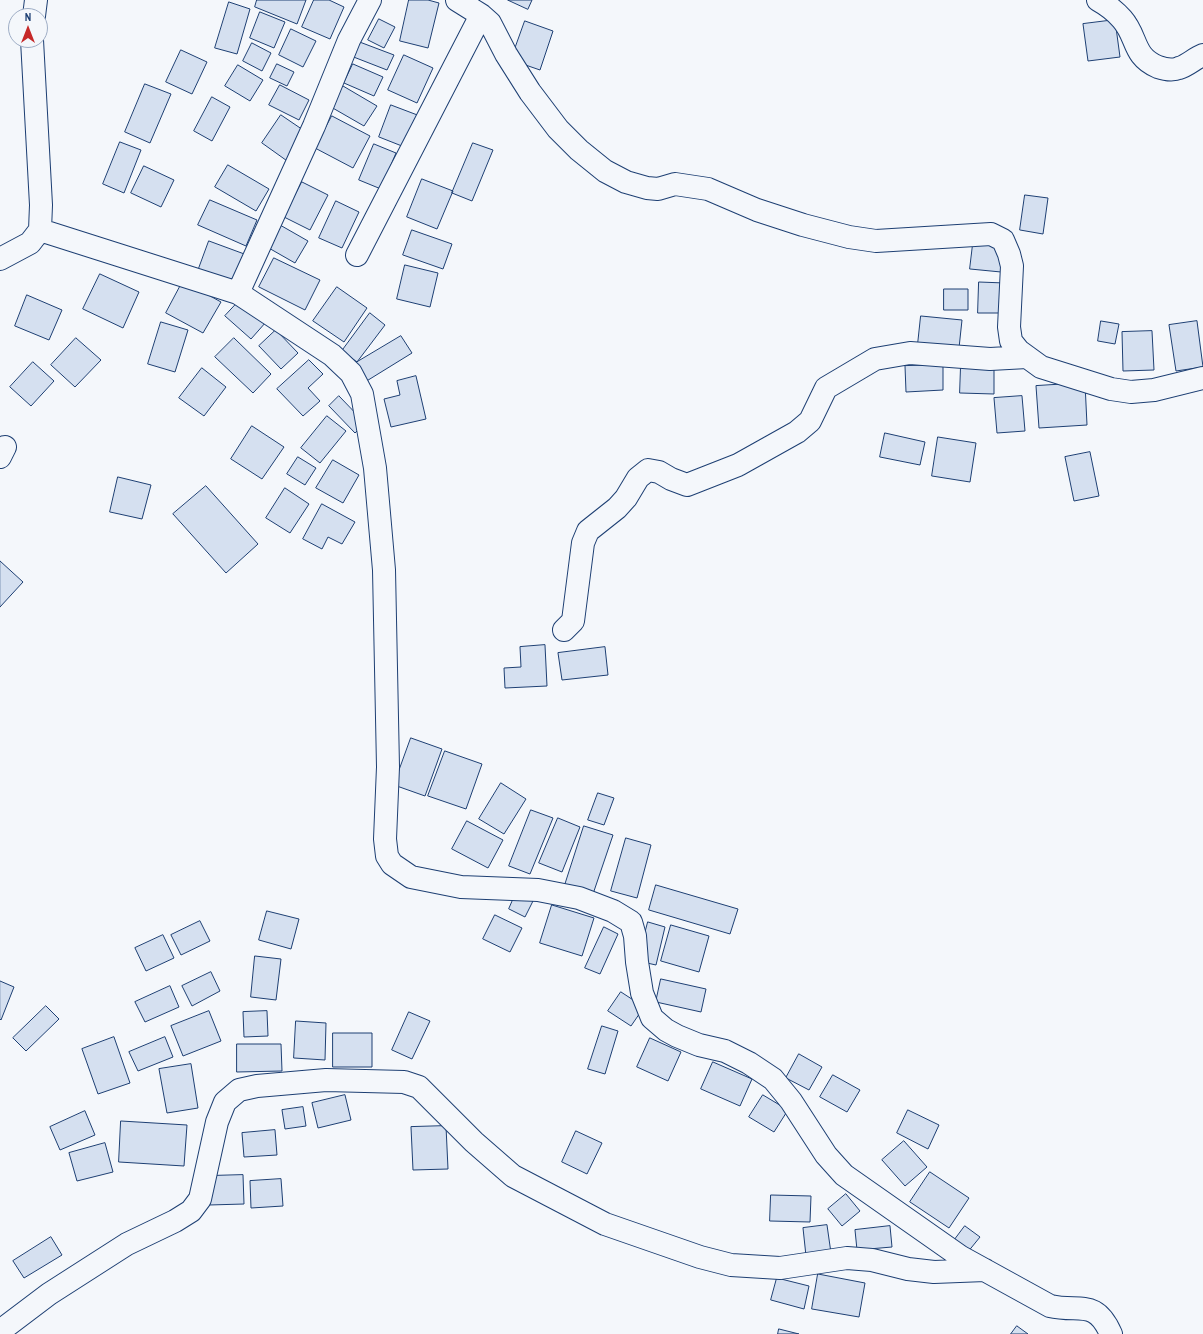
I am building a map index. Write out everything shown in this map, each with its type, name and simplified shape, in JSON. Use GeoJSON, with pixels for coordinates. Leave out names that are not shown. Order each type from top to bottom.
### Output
{"type":"FeatureCollection","features":[{"type":"Feature","properties":{"kind":"street"},"geometry":{"type":"LineString","coordinates":[[238,293],[314,126],[349,40],[370,0]]}},
{"type":"Feature","properties":{"kind":"street"},"geometry":{"type":"LineString","coordinates":[[457,0],[481,15],[490,23],[506,54],[530,92],[558,129],[579,150],[605,171],[626,182],[647,188],[658,189],[675,184],[708,189],[757,210],[803,225],[849,237],[876,241],[991,234],[1003,240],[1010,254],[1012,266],[1009,327],[1011,341],[1026,357],[1041,367],[1111,389],[1131,392],[1154,390],[1203,378]]}},
{"type":"Feature","properties":{"kind":"street"},"geometry":{"type":"LineString","coordinates":[[1098,0],[1110,7],[1123,19],[1140,55],[1147,62],[1165,70],[1179,68],[1203,55]]}},
{"type":"Feature","properties":{"kind":"street"},"geometry":{"type":"LineString","coordinates":[[357,255],[481,15]]}},
{"type":"Feature","properties":{"kind":"street"},"geometry":{"type":"LineString","coordinates":[[0,259],[30,243],[40,230],[41,205],[32,48]]}},
{"type":"Feature","properties":{"kind":"street"},"geometry":{"type":"LineString","coordinates":[[40,230],[238,293],[332,355],[351,373],[362,394],[375,468],[384,570],[388,767],[385,839],[388,856],[392,864],[411,877],[461,887],[538,890],[579,898],[614,911],[631,922],[635,936],[642,993],[652,1018],[666,1030],[677,1036],[700,1045],[726,1051],[749,1063],[772,1080],[791,1101],[826,1155],[844,1174],[949,1248],[1050,1306],[1061,1308],[1082,1307],[1092,1310],[1102,1317],[1111,1334]]}},
{"type":"Feature","properties":{"kind":"street"},"geometry":{"type":"LineString","coordinates":[[564,630],[573,621],[583,544],[588,531],[617,508],[626,498],[638,478],[648,470],[659,472],[686,485],[738,465],[797,432],[810,421],[826,388],[875,359],[910,353],[990,359],[1026,357]]}},
{"type":"Feature","properties":{"kind":"street"},"geometry":{"type":"LineString","coordinates":[[0,1331],[49,1294],[127,1244],[175,1221],[191,1211],[200,1199],[217,1122],[225,1102],[239,1090],[257,1086],[326,1080],[404,1082],[419,1087],[429,1095],[474,1142],[513,1176],[605,1224],[700,1257],[731,1265],[780,1268],[847,1258],[872,1260],[908,1269],[934,1272],[985,1270]]}},
{"type":"Feature","properties":{"kind":"building"},"geometry":{"type":"Polygon","coordinates":[[[257,0],[306,0],[297,24],[255,7],[257,0]]]}},
{"type":"Feature","properties":{"kind":"building"},"geometry":{"type":"Polygon","coordinates":[[[314,0],[329,0],[344,7],[330,39],[302,27],[314,0]]]}},
{"type":"Feature","properties":{"kind":"building"},"geometry":{"type":"Polygon","coordinates":[[[409,0],[428,0],[439,3],[428,48],[400,41],[409,0]]]}},
{"type":"Feature","properties":{"kind":"building"},"geometry":{"type":"Polygon","coordinates":[[[508,0],[532,0],[528,9],[508,0]]]}},
{"type":"Feature","properties":{"kind":"building"},"geometry":{"type":"Polygon","coordinates":[[[229,2],[250,9],[237,54],[215,48],[229,2]]]}},
{"type":"Feature","properties":{"kind":"building"},"geometry":{"type":"Polygon","coordinates":[[[260,12],[285,22],[274,48],[250,38],[260,12]]]}},
{"type":"Feature","properties":{"kind":"building"},"geometry":{"type":"Polygon","coordinates":[[[379,19],[395,27],[384,48],[368,40],[379,19]]]}},
{"type":"Feature","properties":{"kind":"building"},"geometry":{"type":"Polygon","coordinates":[[[1115,20],[1120,57],[1088,61],[1083,24],[1115,20]]]}},
{"type":"Feature","properties":{"kind":"building"},"geometry":{"type":"Polygon","coordinates":[[[525,21],[553,31],[540,70],[511,60],[525,21]]]}},
{"type":"Feature","properties":{"kind":"building"},"geometry":{"type":"Polygon","coordinates":[[[291,29],[316,41],[303,67],[279,55],[291,29]]]}},
{"type":"Feature","properties":{"kind":"building"},"geometry":{"type":"Polygon","coordinates":[[[357,41],[394,55],[387,70],[351,56],[357,41]]]}},
{"type":"Feature","properties":{"kind":"building"},"geometry":{"type":"Polygon","coordinates":[[[252,43],[271,53],[262,71],[243,61],[252,43]]]}},
{"type":"Feature","properties":{"kind":"building"},"geometry":{"type":"Polygon","coordinates":[[[181,50],[207,62],[192,94],[166,82],[181,50]]]}},
{"type":"Feature","properties":{"kind":"building"},"geometry":{"type":"Polygon","coordinates":[[[404,55],[433,68],[417,103],[388,90],[404,55]]]}},
{"type":"Feature","properties":{"kind":"building"},"geometry":{"type":"Polygon","coordinates":[[[277,64],[294,72],[287,86],[270,78],[277,64]]]}},
{"type":"Feature","properties":{"kind":"building"},"geometry":{"type":"Polygon","coordinates":[[[353,64],[383,77],[374,96],[344,83],[353,64]]]}},
{"type":"Feature","properties":{"kind":"building"},"geometry":{"type":"Polygon","coordinates":[[[238,65],[263,80],[250,101],[225,86],[238,65]]]}},
{"type":"Feature","properties":{"kind":"building"},"geometry":{"type":"Polygon","coordinates":[[[145,84],[171,94],[150,143],[125,132],[145,84]]]}},
{"type":"Feature","properties":{"kind":"building"},"geometry":{"type":"Polygon","coordinates":[[[280,85],[309,100],[299,120],[269,105],[280,85]]]}},
{"type":"Feature","properties":{"kind":"building"},"geometry":{"type":"Polygon","coordinates":[[[343,86],[377,106],[364,126],[331,107],[343,86]]]}},
{"type":"Feature","properties":{"kind":"building"},"geometry":{"type":"Polygon","coordinates":[[[212,97],[230,107],[212,141],[194,131],[212,97]]]}},
{"type":"Feature","properties":{"kind":"building"},"geometry":{"type":"Polygon","coordinates":[[[391,105],[420,116],[407,148],[379,137],[391,105]]]}},
{"type":"Feature","properties":{"kind":"building"},"geometry":{"type":"Polygon","coordinates":[[[281,115],[309,134],[290,163],[262,143],[281,115]]]}},
{"type":"Feature","properties":{"kind":"building"},"geometry":{"type":"Polygon","coordinates":[[[332,116],[370,136],[353,168],[315,148],[332,116]]]}},
{"type":"Feature","properties":{"kind":"building"},"geometry":{"type":"Polygon","coordinates":[[[120,142],[141,150],[124,193],[103,184],[120,142]]]}},
{"type":"Feature","properties":{"kind":"building"},"geometry":{"type":"Polygon","coordinates":[[[473,143],[493,150],[472,201],[452,193],[473,143]]]}},
{"type":"Feature","properties":{"kind":"building"},"geometry":{"type":"Polygon","coordinates":[[[374,144],[396,153],[381,189],[359,180],[374,144]]]}},
{"type":"Feature","properties":{"kind":"building"},"geometry":{"type":"Polygon","coordinates":[[[228,165],[269,189],[256,211],[215,187],[228,165]]]}},
{"type":"Feature","properties":{"kind":"building"},"geometry":{"type":"Polygon","coordinates":[[[144,166],[174,180],[161,207],[131,193],[144,166]]]}},
{"type":"Feature","properties":{"kind":"building"},"geometry":{"type":"Polygon","coordinates":[[[422,179],[453,191],[437,229],[407,217],[422,179]]]}},
{"type":"Feature","properties":{"kind":"building"},"geometry":{"type":"Polygon","coordinates":[[[302,182],[328,195],[310,230],[284,217],[302,182]]]}},
{"type":"Feature","properties":{"kind":"building"},"geometry":{"type":"Polygon","coordinates":[[[1025,195],[1048,198],[1043,234],[1020,230],[1025,195]]]}},
{"type":"Feature","properties":{"kind":"building"},"geometry":{"type":"Polygon","coordinates":[[[210,200],[257,220],[246,246],[198,225],[210,200]]]}},
{"type":"Feature","properties":{"kind":"building"},"geometry":{"type":"Polygon","coordinates":[[[336,201],[359,212],[342,248],[319,238],[336,201]]]}},
{"type":"Feature","properties":{"kind":"building"},"geometry":{"type":"Polygon","coordinates":[[[280,225],[308,241],[295,263],[267,247],[280,225]]]}},
{"type":"Feature","properties":{"kind":"building"},"geometry":{"type":"Polygon","coordinates":[[[412,230],[452,244],[443,269],[403,255],[412,230]]]}},
{"type":"Feature","properties":{"kind":"building"},"geometry":{"type":"Polygon","coordinates":[[[209,241],[247,255],[237,285],[198,271],[209,241]]]}},
{"type":"Feature","properties":{"kind":"building"},"geometry":{"type":"Polygon","coordinates":[[[973,244],[1003,246],[1001,272],[970,269],[973,244]]]}},
{"type":"Feature","properties":{"kind":"building"},"geometry":{"type":"Polygon","coordinates":[[[274,258],[320,280],[305,310],[259,287],[274,258]]]}},
{"type":"Feature","properties":{"kind":"building"},"geometry":{"type":"Polygon","coordinates":[[[405,265],[438,273],[430,307],[397,299],[405,265]]]}},
{"type":"Feature","properties":{"kind":"building"},"geometry":{"type":"Polygon","coordinates":[[[100,274],[139,292],[123,328],[83,309],[100,274]]]}},
{"type":"Feature","properties":{"kind":"building"},"geometry":{"type":"Polygon","coordinates":[[[183,281],[221,302],[203,333],[166,313],[183,281]]]}},
{"type":"Feature","properties":{"kind":"building"},"geometry":{"type":"Polygon","coordinates":[[[979,282],[1005,283],[1005,313],[978,313],[979,282]]]}},
{"type":"Feature","properties":{"kind":"building"},"geometry":{"type":"Polygon","coordinates":[[[337,287],[367,308],[344,342],[313,321],[337,287]]]}},
{"type":"Feature","properties":{"kind":"building"},"geometry":{"type":"Polygon","coordinates":[[[944,289],[968,289],[968,310],[944,310],[944,289]]]}},
{"type":"Feature","properties":{"kind":"building"},"geometry":{"type":"Polygon","coordinates":[[[27,295],[62,310],[49,340],[15,326],[27,295]]]}},
{"type":"Feature","properties":{"kind":"building"},"geometry":{"type":"Polygon","coordinates":[[[240,300],[266,322],[251,339],[225,316],[240,300]]]}},
{"type":"Feature","properties":{"kind":"building"},"geometry":{"type":"Polygon","coordinates":[[[370,313],[385,325],[357,362],[342,351],[370,313]]]}},
{"type":"Feature","properties":{"kind":"building"},"geometry":{"type":"Polygon","coordinates":[[[921,316],[962,320],[959,348],[918,344],[921,316]]]}},
{"type":"Feature","properties":{"kind":"building"},"geometry":{"type":"Polygon","coordinates":[[[1101,321],[1119,324],[1115,344],[1098,341],[1101,321]]]}},
{"type":"Feature","properties":{"kind":"building"},"geometry":{"type":"Polygon","coordinates":[[[1197,321],[1203,367],[1176,371],[1169,325],[1197,321]]]}},
{"type":"Feature","properties":{"kind":"building"},"geometry":{"type":"Polygon","coordinates":[[[161,322],[188,330],[175,372],[148,364],[161,322]]]}},
{"type":"Feature","properties":{"kind":"building"},"geometry":{"type":"Polygon","coordinates":[[[276,330],[298,353],[281,369],[259,346],[276,330]]]}},
{"type":"Feature","properties":{"kind":"building"},"geometry":{"type":"Polygon","coordinates":[[[1152,331],[1154,370],[1123,371],[1122,332],[1152,331]]]}},
{"type":"Feature","properties":{"kind":"building"},"geometry":{"type":"Polygon","coordinates":[[[401,336],[412,353],[365,382],[354,364],[401,336]]]}},
{"type":"Feature","properties":{"kind":"building"},"geometry":{"type":"Polygon","coordinates":[[[76,338],[101,360],[75,387],[51,365],[76,338]]]}},
{"type":"Feature","properties":{"kind":"building"},"geometry":{"type":"Polygon","coordinates":[[[234,338],[271,374],[253,393],[215,357],[234,338]]]}},
{"type":"Feature","properties":{"kind":"building"},"geometry":{"type":"Polygon","coordinates":[[[309,360],[323,374],[308,388],[320,401],[303,416],[277,389],[309,360]]]}},
{"type":"Feature","properties":{"kind":"building"},"geometry":{"type":"Polygon","coordinates":[[[33,362],[54,381],[31,406],[10,387],[33,362]]]}},
{"type":"Feature","properties":{"kind":"building"},"geometry":{"type":"Polygon","coordinates":[[[943,365],[943,390],[906,392],[905,366],[943,365]]]}},
{"type":"Feature","properties":{"kind":"building"},"geometry":{"type":"Polygon","coordinates":[[[961,365],[994,366],[994,394],[960,393],[961,365]]]}},
{"type":"Feature","properties":{"kind":"building"},"geometry":{"type":"Polygon","coordinates":[[[202,368],[226,387],[204,416],[179,398],[202,368]]]}},
{"type":"Feature","properties":{"kind":"building"},"geometry":{"type":"Polygon","coordinates":[[[416,376],[426,419],[391,427],[384,399],[400,395],[397,381],[416,376]]]}},
{"type":"Feature","properties":{"kind":"building"},"geometry":{"type":"Polygon","coordinates":[[[1085,383],[1087,425],[1039,428],[1036,386],[1085,383]]]}},
{"type":"Feature","properties":{"kind":"building"},"geometry":{"type":"Polygon","coordinates":[[[339,396],[365,423],[355,433],[329,406],[339,396]]]}},
{"type":"Feature","properties":{"kind":"building"},"geometry":{"type":"Polygon","coordinates":[[[1022,396],[1025,431],[997,433],[994,398],[1022,396]]]}},
{"type":"Feature","properties":{"kind":"building"},"geometry":{"type":"Polygon","coordinates":[[[327,416],[346,431],[320,463],[301,448],[327,416]]]}},
{"type":"Feature","properties":{"kind":"building"},"geometry":{"type":"Polygon","coordinates":[[[252,426],[284,447],[262,479],[231,459],[252,426]]]}},
{"type":"Feature","properties":{"kind":"building"},"geometry":{"type":"Polygon","coordinates":[[[885,433],[925,442],[920,465],[880,457],[885,433]]]}},
{"type":"Feature","properties":{"kind":"building"},"geometry":{"type":"Polygon","coordinates":[[[938,437],[976,443],[970,482],[932,476],[938,437]]]}},
{"type":"Feature","properties":{"kind":"building"},"geometry":{"type":"Polygon","coordinates":[[[1090,452],[1099,496],[1074,501],[1065,457],[1090,452]]]}},
{"type":"Feature","properties":{"kind":"building"},"geometry":{"type":"Polygon","coordinates":[[[298,457],[316,468],[305,485],[287,474],[298,457]]]}},
{"type":"Feature","properties":{"kind":"building"},"geometry":{"type":"Polygon","coordinates":[[[333,460],[359,475],[343,503],[316,488],[333,460]]]}},
{"type":"Feature","properties":{"kind":"building"},"geometry":{"type":"Polygon","coordinates":[[[118,477],[151,485],[142,519],[110,512],[118,477]]]}},
{"type":"Feature","properties":{"kind":"building"},"geometry":{"type":"Polygon","coordinates":[[[206,486],[258,544],[226,573],[173,514],[206,486]]]}},
{"type":"Feature","properties":{"kind":"building"},"geometry":{"type":"Polygon","coordinates":[[[285,488],[309,504],[290,533],[266,518],[285,488]]]}},
{"type":"Feature","properties":{"kind":"building"},"geometry":{"type":"Polygon","coordinates":[[[322,504],[355,522],[342,544],[328,537],[322,549],[303,539],[322,504]]]}},
{"type":"Feature","properties":{"kind":"building"},"geometry":{"type":"Polygon","coordinates":[[[0,561],[23,582],[0,607],[0,561]]]}},
{"type":"Feature","properties":{"kind":"building"},"geometry":{"type":"Polygon","coordinates":[[[545,645],[547,686],[505,688],[504,668],[521,667],[520,647],[545,645]]]}},
{"type":"Feature","properties":{"kind":"building"},"geometry":{"type":"Polygon","coordinates":[[[605,647],[608,675],[562,680],[558,653],[605,647]]]}},
{"type":"Feature","properties":{"kind":"building"},"geometry":{"type":"Polygon","coordinates":[[[411,738],[442,749],[425,796],[394,785],[411,738]]]}},
{"type":"Feature","properties":{"kind":"building"},"geometry":{"type":"Polygon","coordinates":[[[445,751],[482,764],[466,809],[428,796],[445,751]]]}},
{"type":"Feature","properties":{"kind":"building"},"geometry":{"type":"Polygon","coordinates":[[[501,783],[526,799],[504,834],[479,819],[501,783]]]}},
{"type":"Feature","properties":{"kind":"building"},"geometry":{"type":"Polygon","coordinates":[[[598,793],[614,798],[604,825],[588,820],[598,793]]]}},
{"type":"Feature","properties":{"kind":"building"},"geometry":{"type":"Polygon","coordinates":[[[531,810],[553,818],[530,874],[509,866],[531,810]]]}},
{"type":"Feature","properties":{"kind":"building"},"geometry":{"type":"Polygon","coordinates":[[[558,818],[580,827],[562,872],[539,863],[558,818]]]}},
{"type":"Feature","properties":{"kind":"building"},"geometry":{"type":"Polygon","coordinates":[[[467,821],[503,840],[488,868],[452,849],[467,821]]]}},
{"type":"Feature","properties":{"kind":"building"},"geometry":{"type":"Polygon","coordinates":[[[584,826],[613,835],[593,894],[565,885],[584,826]]]}},
{"type":"Feature","properties":{"kind":"building"},"geometry":{"type":"Polygon","coordinates":[[[626,838],[651,845],[637,898],[611,891],[626,838]]]}},
{"type":"Feature","properties":{"kind":"building"},"geometry":{"type":"Polygon","coordinates":[[[656,885],[738,909],[730,934],[649,910],[656,885]]]}},
{"type":"Feature","properties":{"kind":"building"},"geometry":{"type":"Polygon","coordinates":[[[516,893],[533,901],[525,917],[509,909],[516,893]]]}},
{"type":"Feature","properties":{"kind":"building"},"geometry":{"type":"Polygon","coordinates":[[[552,905],[594,918],[582,956],[540,943],[552,905]]]}},
{"type":"Feature","properties":{"kind":"building"},"geometry":{"type":"Polygon","coordinates":[[[267,911],[299,919],[291,949],[259,940],[267,911]]]}},
{"type":"Feature","properties":{"kind":"building"},"geometry":{"type":"Polygon","coordinates":[[[495,915],[522,928],[510,952],[483,939],[495,915]]]}},
{"type":"Feature","properties":{"kind":"building"},"geometry":{"type":"Polygon","coordinates":[[[200,921],[210,941],[181,955],[171,935],[200,921]]]}},
{"type":"Feature","properties":{"kind":"building"},"geometry":{"type":"Polygon","coordinates":[[[648,922],[665,927],[656,965],[638,961],[648,922]]]}},
{"type":"Feature","properties":{"kind":"building"},"geometry":{"type":"Polygon","coordinates":[[[671,925],[709,936],[699,972],[661,961],[671,925]]]}},
{"type":"Feature","properties":{"kind":"building"},"geometry":{"type":"Polygon","coordinates":[[[604,927],[618,934],[600,974],[585,968],[604,927]]]}},
{"type":"Feature","properties":{"kind":"building"},"geometry":{"type":"Polygon","coordinates":[[[163,935],[174,958],[146,971],[135,948],[163,935]]]}},
{"type":"Feature","properties":{"kind":"building"},"geometry":{"type":"Polygon","coordinates":[[[255,956],[281,959],[276,1000],[251,997],[255,956]]]}},
{"type":"Feature","properties":{"kind":"building"},"geometry":{"type":"Polygon","coordinates":[[[211,972],[220,991],[192,1006],[182,986],[211,972]]]}},
{"type":"Feature","properties":{"kind":"building"},"geometry":{"type":"Polygon","coordinates":[[[661,979],[706,989],[701,1012],[656,1002],[661,979]]]}},
{"type":"Feature","properties":{"kind":"building"},"geometry":{"type":"Polygon","coordinates":[[[0,981],[14,987],[1,1020],[0,1019],[0,981]]]}},
{"type":"Feature","properties":{"kind":"building"},"geometry":{"type":"Polygon","coordinates":[[[170,986],[179,1007],[145,1022],[135,1002],[170,986]]]}},
{"type":"Feature","properties":{"kind":"building"},"geometry":{"type":"Polygon","coordinates":[[[621,992],[644,1007],[631,1026],[608,1011],[621,992]]]}},
{"type":"Feature","properties":{"kind":"building"},"geometry":{"type":"Polygon","coordinates":[[[46,1006],[59,1019],[26,1051],[13,1038],[46,1006]]]}},
{"type":"Feature","properties":{"kind":"building"},"geometry":{"type":"Polygon","coordinates":[[[209,1011],[221,1041],[183,1056],[171,1026],[209,1011]]]}},
{"type":"Feature","properties":{"kind":"building"},"geometry":{"type":"Polygon","coordinates":[[[267,1011],[268,1036],[244,1037],[243,1012],[267,1011]]]}},
{"type":"Feature","properties":{"kind":"building"},"geometry":{"type":"Polygon","coordinates":[[[409,1012],[430,1021],[412,1059],[392,1050],[409,1012]]]}},
{"type":"Feature","properties":{"kind":"building"},"geometry":{"type":"Polygon","coordinates":[[[296,1021],[326,1023],[325,1060],[294,1058],[296,1021]]]}},
{"type":"Feature","properties":{"kind":"building"},"geometry":{"type":"Polygon","coordinates":[[[602,1026],[618,1031],[605,1074],[588,1069],[602,1026]]]}},
{"type":"Feature","properties":{"kind":"building"},"geometry":{"type":"Polygon","coordinates":[[[333,1033],[372,1033],[372,1067],[333,1067],[333,1033]]]}},
{"type":"Feature","properties":{"kind":"building"},"geometry":{"type":"Polygon","coordinates":[[[114,1037],[130,1083],[98,1094],[82,1049],[114,1037]]]}},
{"type":"Feature","properties":{"kind":"building"},"geometry":{"type":"Polygon","coordinates":[[[165,1037],[173,1057],[138,1071],[129,1052],[165,1037]]]}},
{"type":"Feature","properties":{"kind":"building"},"geometry":{"type":"Polygon","coordinates":[[[650,1038],[681,1052],[668,1081],[637,1067],[650,1038]]]}},
{"type":"Feature","properties":{"kind":"building"},"geometry":{"type":"Polygon","coordinates":[[[237,1044],[281,1044],[282,1071],[237,1072],[237,1044]]]}},
{"type":"Feature","properties":{"kind":"building"},"geometry":{"type":"Polygon","coordinates":[[[799,1054],[822,1067],[809,1090],[786,1078],[799,1054]]]}},
{"type":"Feature","properties":{"kind":"building"},"geometry":{"type":"Polygon","coordinates":[[[713,1062],[752,1079],[740,1106],[701,1089],[713,1062]]]}},
{"type":"Feature","properties":{"kind":"building"},"geometry":{"type":"Polygon","coordinates":[[[191,1064],[198,1108],[167,1113],[159,1069],[191,1064]]]}},
{"type":"Feature","properties":{"kind":"building"},"geometry":{"type":"Polygon","coordinates":[[[833,1075],[860,1090],[847,1112],[820,1097],[833,1075]]]}},
{"type":"Feature","properties":{"kind":"building"},"geometry":{"type":"Polygon","coordinates":[[[345,1095],[351,1120],[318,1128],[312,1103],[345,1095]]]}},
{"type":"Feature","properties":{"kind":"building"},"geometry":{"type":"Polygon","coordinates":[[[763,1095],[788,1110],[774,1132],[749,1117],[763,1095]]]}},
{"type":"Feature","properties":{"kind":"building"},"geometry":{"type":"Polygon","coordinates":[[[303,1107],[306,1126],[285,1129],[282,1110],[303,1107]]]}},
{"type":"Feature","properties":{"kind":"building"},"geometry":{"type":"Polygon","coordinates":[[[908,1110],[939,1125],[928,1149],[897,1133],[908,1110]]]}},
{"type":"Feature","properties":{"kind":"building"},"geometry":{"type":"Polygon","coordinates":[[[85,1111],[95,1135],[60,1150],[50,1127],[85,1111]]]}},
{"type":"Feature","properties":{"kind":"building"},"geometry":{"type":"Polygon","coordinates":[[[121,1121],[187,1125],[184,1166],[119,1162],[121,1121]]]}},
{"type":"Feature","properties":{"kind":"building"},"geometry":{"type":"Polygon","coordinates":[[[446,1126],[448,1169],[413,1170],[411,1127],[446,1126]]]}},
{"type":"Feature","properties":{"kind":"building"},"geometry":{"type":"Polygon","coordinates":[[[275,1130],[277,1155],[244,1157],[242,1133],[275,1130]]]}},
{"type":"Feature","properties":{"kind":"building"},"geometry":{"type":"Polygon","coordinates":[[[576,1131],[602,1143],[587,1174],[562,1162],[576,1131]]]}},
{"type":"Feature","properties":{"kind":"building"},"geometry":{"type":"Polygon","coordinates":[[[904,1141],[927,1167],[905,1186],[882,1160],[904,1141]]]}},
{"type":"Feature","properties":{"kind":"building"},"geometry":{"type":"Polygon","coordinates":[[[105,1143],[113,1172],[77,1181],[69,1153],[105,1143]]]}},
{"type":"Feature","properties":{"kind":"building"},"geometry":{"type":"Polygon","coordinates":[[[930,1172],[969,1198],[949,1228],[910,1202],[930,1172]]]}},
{"type":"Feature","properties":{"kind":"building"},"geometry":{"type":"Polygon","coordinates":[[[243,1175],[244,1204],[209,1205],[208,1176],[243,1175]]]}},
{"type":"Feature","properties":{"kind":"building"},"geometry":{"type":"Polygon","coordinates":[[[281,1179],[283,1206],[251,1208],[250,1181],[281,1179]]]}},
{"type":"Feature","properties":{"kind":"building"},"geometry":{"type":"Polygon","coordinates":[[[846,1194],[860,1211],[842,1226],[828,1209],[846,1194]]]}},
{"type":"Feature","properties":{"kind":"building"},"geometry":{"type":"Polygon","coordinates":[[[771,1195],[811,1196],[810,1222],[770,1221],[771,1195]]]}},
{"type":"Feature","properties":{"kind":"building"},"geometry":{"type":"Polygon","coordinates":[[[827,1225],[831,1253],[806,1256],[803,1228],[827,1225]]]}},
{"type":"Feature","properties":{"kind":"building"},"geometry":{"type":"Polygon","coordinates":[[[890,1226],[892,1247],[857,1250],[855,1230],[890,1226]]]}},
{"type":"Feature","properties":{"kind":"building"},"geometry":{"type":"Polygon","coordinates":[[[965,1226],[980,1237],[967,1253],[953,1242],[965,1226]]]}},
{"type":"Feature","properties":{"kind":"building"},"geometry":{"type":"Polygon","coordinates":[[[51,1237],[62,1255],[24,1278],[13,1261],[51,1237]]]}},
{"type":"Feature","properties":{"kind":"building"},"geometry":{"type":"Polygon","coordinates":[[[818,1274],[865,1283],[859,1317],[812,1309],[818,1274]]]}},
{"type":"Feature","properties":{"kind":"building"},"geometry":{"type":"Polygon","coordinates":[[[777,1278],[809,1286],[804,1309],[771,1300],[777,1278]]]}},
{"type":"Feature","properties":{"kind":"building"},"geometry":{"type":"Polygon","coordinates":[[[1017,1326],[1028,1334],[1011,1334],[1017,1326]]]}},
{"type":"Feature","properties":{"kind":"building"},"geometry":{"type":"Polygon","coordinates":[[[779,1329],[799,1334],[778,1334],[779,1329]]]}}]}
